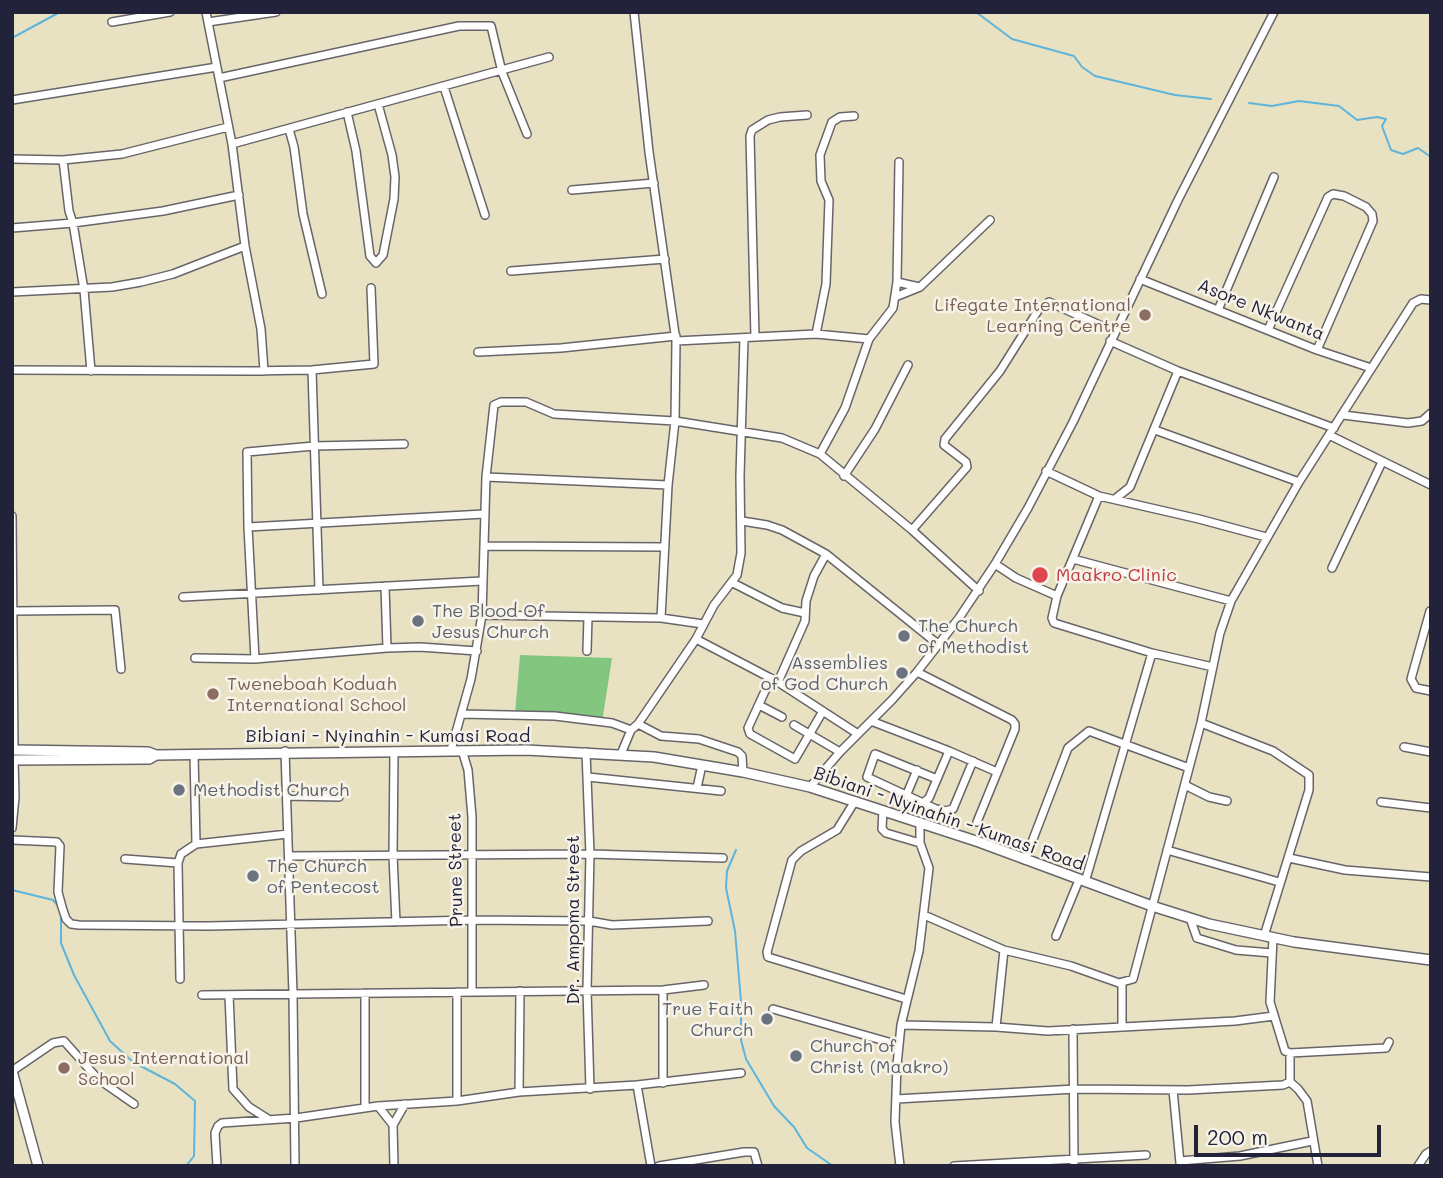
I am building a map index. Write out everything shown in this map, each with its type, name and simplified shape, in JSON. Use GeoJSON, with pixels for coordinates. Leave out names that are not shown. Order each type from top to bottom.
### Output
{"type":"FeatureCollection","features":[{"type":"Feature","properties":{"kind":"main road","name":"Bibiani - Nyinahin - Kumasi Road"},"geometry":{"type":"LineString","coordinates":[[13,755],[463,750],[621,754],[702,765],[810,787],[920,822],[1190,918],[1268,937],[1431,960]]}},
{"type":"Feature","properties":{"kind":"main road"},"geometry":{"type":"LineString","coordinates":[[12,1071],[38,1166]]}},
{"type":"Feature","properties":{"kind":"street"},"geometry":{"type":"LineString","coordinates":[[112,22],[170,12]]}},
{"type":"Feature","properties":{"kind":"street"},"geometry":{"type":"LineString","coordinates":[[206,12],[232,144],[245,246],[261,329],[264,371]]}},
{"type":"Feature","properties":{"kind":"street"},"geometry":{"type":"LineString","coordinates":[[208,22],[276,12]]}},
{"type":"Feature","properties":{"kind":"street"},"geometry":{"type":"LineString","coordinates":[[634,12],[676,338],[675,421],[668,485],[661,618]]}},
{"type":"Feature","properties":{"kind":"street"},"geometry":{"type":"LineString","coordinates":[[810,787],[917,672],[979,591],[1073,422],[1140,279],[1274,12]]}},
{"type":"Feature","properties":{"kind":"street"},"geometry":{"type":"LineString","coordinates":[[219,78],[459,26],[485,25],[493,28],[502,72],[527,134]]}},
{"type":"Feature","properties":{"kind":"street"},"geometry":{"type":"LineString","coordinates":[[232,144],[549,57]]}},
{"type":"Feature","properties":{"kind":"street"},"geometry":{"type":"LineString","coordinates":[[12,100],[217,67]]}},
{"type":"Feature","properties":{"kind":"street"},"geometry":{"type":"LineString","coordinates":[[444,87],[485,215]]}},
{"type":"Feature","properties":{"kind":"street"},"geometry":{"type":"LineString","coordinates":[[346,113],[356,151],[370,256],[376,263],[383,255],[396,177],[378,104]]}},
{"type":"Feature","properties":{"kind":"street"},"geometry":{"type":"LineString","coordinates":[[755,337],[750,136],[752,130],[768,120],[807,115]]}},
{"type":"Feature","properties":{"kind":"street"},"geometry":{"type":"LineString","coordinates":[[817,334],[826,284],[829,200],[821,181],[820,155],[832,122],[840,117],[854,116]]}},
{"type":"Feature","properties":{"kind":"street"},"geometry":{"type":"LineString","coordinates":[[12,159],[63,159],[141,150],[228,127]]}},
{"type":"Feature","properties":{"kind":"street"},"geometry":{"type":"LineString","coordinates":[[289,129],[303,214],[322,294]]}},
{"type":"Feature","properties":{"kind":"street"},"geometry":{"type":"LineString","coordinates":[[63,159],[69,211],[84,290],[91,372]]}},
{"type":"Feature","properties":{"kind":"street"},"geometry":{"type":"LineString","coordinates":[[820,454],[845,408],[865,348],[890,314],[895,297],[899,162]]}},
{"type":"Feature","properties":{"kind":"street"},"geometry":{"type":"LineString","coordinates":[[1218,310],[1274,177]]}},
{"type":"Feature","properties":{"kind":"street"},"geometry":{"type":"LineString","coordinates":[[572,190],[654,183]]}},
{"type":"Feature","properties":{"kind":"street"},"geometry":{"type":"LineString","coordinates":[[1268,330],[1328,197],[1333,194],[1344,196],[1366,207],[1372,214],[1373,221],[1317,350]]}},
{"type":"Feature","properties":{"kind":"street"},"geometry":{"type":"LineString","coordinates":[[12,228],[163,211],[239,195]]}},
{"type":"Feature","properties":{"kind":"street"},"geometry":{"type":"LineString","coordinates":[[895,297],[920,287],[990,219]]}},
{"type":"Feature","properties":{"kind":"street"},"geometry":{"type":"LineString","coordinates":[[12,292],[113,288],[173,274],[245,246]]}},
{"type":"Feature","properties":{"kind":"street"},"geometry":{"type":"LineString","coordinates":[[511,271],[665,259]]}},
{"type":"Feature","properties":{"kind":"street","name":"Asore Nkwanta"},"geometry":{"type":"LineString","coordinates":[[1140,279],[1317,350],[1371,368]]}},
{"type":"Feature","properties":{"kind":"street"},"geometry":{"type":"LineString","coordinates":[[897,282],[920,287]]}},
{"type":"Feature","properties":{"kind":"street"},"geometry":{"type":"LineString","coordinates":[[12,370],[264,371],[374,364],[372,288]]}},
{"type":"Feature","properties":{"kind":"street"},"geometry":{"type":"LineString","coordinates":[[924,915],[1004,950],[1072,965],[1122,983],[1130,981],[1135,974],[1201,723],[1220,633],[1231,601],[1298,482],[1413,303],[1421,299],[1431,300]]}},
{"type":"Feature","properties":{"kind":"street"},"geometry":{"type":"LineString","coordinates":[[912,530],[967,467],[966,462],[944,445],[945,439],[1000,371],[1039,309],[1049,302],[1115,332]]}},
{"type":"Feature","properties":{"kind":"street"},"geometry":{"type":"LineString","coordinates":[[478,352],[676,338],[817,334],[869,340]]}},
{"type":"Feature","properties":{"kind":"street"},"geometry":{"type":"LineString","coordinates":[[621,754],[631,730],[638,724],[696,639],[714,605],[733,583],[740,565],[744,338]]}},
{"type":"Feature","properties":{"kind":"street"},"geometry":{"type":"LineString","coordinates":[[857,340],[865,348]]}},
{"type":"Feature","properties":{"kind":"street"},"geometry":{"type":"LineString","coordinates":[[1110,341],[1178,371],[1334,428]]}},
{"type":"Feature","properties":{"kind":"street"},"geometry":{"type":"LineString","coordinates":[[844,476],[875,429],[908,365]]}},
{"type":"Feature","properties":{"kind":"street"},"geometry":{"type":"LineString","coordinates":[[312,370],[319,590]]}},
{"type":"Feature","properties":{"kind":"street"},"geometry":{"type":"LineString","coordinates":[[1115,499],[1130,487],[1178,371]]}},
{"type":"Feature","properties":{"kind":"street"},"geometry":{"type":"LineString","coordinates":[[451,750],[477,651],[482,615],[486,477],[494,405],[501,402],[526,402],[554,414],[675,421],[782,438],[820,454],[912,530],[979,591]]}},
{"type":"Feature","properties":{"kind":"street"},"geometry":{"type":"LineString","coordinates":[[1343,415],[1408,422],[1422,421],[1431,414]]}},
{"type":"Feature","properties":{"kind":"street"},"geometry":{"type":"LineString","coordinates":[[1155,430],[1298,482]]}},
{"type":"Feature","properties":{"kind":"street"},"geometry":{"type":"LineString","coordinates":[[1329,435],[1431,485]]}},
{"type":"Feature","properties":{"kind":"street"},"geometry":{"type":"LineString","coordinates":[[255,659],[247,452],[314,446],[404,444]]}},
{"type":"Feature","properties":{"kind":"street"},"geometry":{"type":"LineString","coordinates":[[1332,568],[1382,462]]}},
{"type":"Feature","properties":{"kind":"street"},"geometry":{"type":"LineString","coordinates":[[1046,471],[1099,496],[1266,537]]}},
{"type":"Feature","properties":{"kind":"street"},"geometry":{"type":"LineString","coordinates":[[486,477],[668,485]]}},
{"type":"Feature","properties":{"kind":"street"},"geometry":{"type":"LineString","coordinates":[[1130,487],[1133,503]]}},
{"type":"Feature","properties":{"kind":"street"},"geometry":{"type":"LineString","coordinates":[[1099,496],[1057,596],[1052,618],[1054,623],[1152,653],[1213,667]]}},
{"type":"Feature","properties":{"kind":"street"},"geometry":{"type":"LineString","coordinates":[[248,527],[484,514]]}},
{"type":"Feature","properties":{"kind":"street"},"geometry":{"type":"LineString","coordinates":[[12,516],[15,797],[12,828]]}},
{"type":"Feature","properties":{"kind":"street"},"geometry":{"type":"LineString","coordinates":[[742,521],[782,530],[826,554],[939,645]]}},
{"type":"Feature","properties":{"kind":"street"},"geometry":{"type":"LineString","coordinates":[[484,546],[664,547]]}},
{"type":"Feature","properties":{"kind":"street"},"geometry":{"type":"LineString","coordinates":[[822,711],[798,757],[793,759],[750,734],[748,728],[804,621],[814,576],[826,554]]}},
{"type":"Feature","properties":{"kind":"street"},"geometry":{"type":"LineString","coordinates":[[1073,559],[1231,601]]}},
{"type":"Feature","properties":{"kind":"street"},"geometry":{"type":"LineString","coordinates":[[995,564],[1016,578],[1057,596]]}},
{"type":"Feature","properties":{"kind":"street"},"geometry":{"type":"LineString","coordinates":[[183,597],[482,581]]}},
{"type":"Feature","properties":{"kind":"street"},"geometry":{"type":"LineString","coordinates":[[733,583],[782,608],[805,613]]}},
{"type":"Feature","properties":{"kind":"street"},"geometry":{"type":"LineString","coordinates":[[385,586],[387,648]]}},
{"type":"Feature","properties":{"kind":"street"},"geometry":{"type":"LineString","coordinates":[[13,611],[115,610],[121,669]]}},
{"type":"Feature","properties":{"kind":"street"},"geometry":{"type":"LineString","coordinates":[[1430,611],[1411,679],[1416,688],[1431,691]]}},
{"type":"Feature","properties":{"kind":"street"},"geometry":{"type":"LineString","coordinates":[[482,615],[661,618],[703,624]]}},
{"type":"Feature","properties":{"kind":"street"},"geometry":{"type":"LineString","coordinates":[[587,651],[588,617]]}},
{"type":"Feature","properties":{"kind":"street"},"geometry":{"type":"LineString","coordinates":[[696,639],[774,680],[858,734]]}},
{"type":"Feature","properties":{"kind":"street"},"geometry":{"type":"LineString","coordinates":[[195,658],[255,659],[420,647],[477,651]]}},
{"type":"Feature","properties":{"kind":"street"},"geometry":{"type":"LineString","coordinates":[[1056,936],[1082,881],[1152,653]]}},
{"type":"Feature","properties":{"kind":"street"},"geometry":{"type":"LineString","coordinates":[[917,672],[1013,720],[1015,729],[977,822]]}},
{"type":"Feature","properties":{"kind":"street"},"geometry":{"type":"LineString","coordinates":[[759,705],[782,717]]}},
{"type":"Feature","properties":{"kind":"street"},"geometry":{"type":"LineString","coordinates":[[461,714],[555,716],[612,723],[631,730]]}},
{"type":"Feature","properties":{"kind":"street"},"geometry":{"type":"LineString","coordinates":[[871,721],[997,772]]}},
{"type":"Feature","properties":{"kind":"street"},"geometry":{"type":"LineString","coordinates":[[1201,723],[1273,751],[1309,775],[1309,790],[1279,883],[1268,937],[1272,953],[1270,996],[1283,1047],[1290,1053],[1388,1048],[1389,1042]]}},
{"type":"Feature","properties":{"kind":"street"},"geometry":{"type":"LineString","coordinates":[[638,724],[660,736],[699,739],[738,752],[742,756],[743,772]]}},
{"type":"Feature","properties":{"kind":"street"},"geometry":{"type":"LineString","coordinates":[[794,725],[840,752]]}},
{"type":"Feature","properties":{"kind":"street"},"geometry":{"type":"LineString","coordinates":[[1026,860],[1068,748],[1088,732],[1189,768]]}},
{"type":"Feature","properties":{"kind":"street"},"geometry":{"type":"LineString","coordinates":[[1404,747],[1431,752]]}},
{"type":"Feature","properties":{"kind":"street","name":"Prune Street"},"geometry":{"type":"LineString","coordinates":[[463,750],[468,770],[473,853],[472,990]]}},
{"type":"Feature","properties":{"kind":"street"},"geometry":{"type":"LineString","coordinates":[[285,751],[296,1118],[295,1166]]}},
{"type":"Feature","properties":{"kind":"street"},"geometry":{"type":"LineString","coordinates":[[394,751],[393,856],[396,922]]}},
{"type":"Feature","properties":{"kind":"street"},"geometry":{"type":"LineString","coordinates":[[923,803],[929,799],[949,751]]}},
{"type":"Feature","properties":{"kind":"street","name":"Dr. Ampoma Street"},"geometry":{"type":"LineString","coordinates":[[586,752],[590,854],[587,990],[590,1089]]}},
{"type":"Feature","properties":{"kind":"street"},"geometry":{"type":"LineString","coordinates":[[194,754],[196,844]]}},
{"type":"Feature","properties":{"kind":"street"},"geometry":{"type":"LineString","coordinates":[[937,779],[879,754],[873,757],[867,777],[936,809],[946,811],[953,809],[973,761]]}},
{"type":"Feature","properties":{"kind":"street"},"geometry":{"type":"LineString","coordinates":[[697,788],[702,765]]}},
{"type":"Feature","properties":{"kind":"street"},"geometry":{"type":"LineString","coordinates":[[906,796],[917,770]]}},
{"type":"Feature","properties":{"kind":"street"},"geometry":{"type":"LineString","coordinates":[[587,777],[722,791]]}},
{"type":"Feature","properties":{"kind":"street"},"geometry":{"type":"LineString","coordinates":[[1185,785],[1209,797],[1227,801]]}},
{"type":"Feature","properties":{"kind":"street"},"geometry":{"type":"LineString","coordinates":[[287,796],[339,797]]}},
{"type":"Feature","properties":{"kind":"street"},"geometry":{"type":"LineString","coordinates":[[855,802],[837,830],[800,851],[792,860],[767,952],[768,957],[906,999]]}},
{"type":"Feature","properties":{"kind":"street"},"geometry":{"type":"LineString","coordinates":[[1381,802],[1431,808]]}},
{"type":"Feature","properties":{"kind":"street"},"geometry":{"type":"LineString","coordinates":[[883,810],[883,829],[886,833],[920,843]]}},
{"type":"Feature","properties":{"kind":"street"},"geometry":{"type":"LineString","coordinates":[[900,1166],[895,1122],[899,1045],[906,999],[919,951],[929,868],[920,843],[920,822]]}},
{"type":"Feature","properties":{"kind":"street"},"geometry":{"type":"LineString","coordinates":[[180,979],[178,863],[185,850],[196,844],[288,834]]}},
{"type":"Feature","properties":{"kind":"street"},"geometry":{"type":"LineString","coordinates":[[12,839],[57,842],[60,846],[58,892],[66,919],[71,924],[290,925],[474,920],[589,921],[612,925],[708,920]]}},
{"type":"Feature","properties":{"kind":"street"},"geometry":{"type":"LineString","coordinates":[[1167,850],[1279,883]]}},
{"type":"Feature","properties":{"kind":"street"},"geometry":{"type":"LineString","coordinates":[[289,856],[473,853],[723,858]]}},
{"type":"Feature","properties":{"kind":"street"},"geometry":{"type":"LineString","coordinates":[[1289,858],[1345,870],[1431,877]]}},
{"type":"Feature","properties":{"kind":"street"},"geometry":{"type":"LineString","coordinates":[[125,859],[178,863]]}},
{"type":"Feature","properties":{"kind":"street"},"geometry":{"type":"LineString","coordinates":[[1190,918],[1197,938],[1236,950],[1272,953]]}},
{"type":"Feature","properties":{"kind":"street"},"geometry":{"type":"LineString","coordinates":[[996,1027],[1004,950]]}},
{"type":"Feature","properties":{"kind":"street"},"geometry":{"type":"LineString","coordinates":[[1122,983],[1122,1027]]}},
{"type":"Feature","properties":{"kind":"street"},"geometry":{"type":"LineString","coordinates":[[202,995],[663,990],[704,985]]}},
{"type":"Feature","properties":{"kind":"street"},"geometry":{"type":"LineString","coordinates":[[663,990],[663,1083]]}},
{"type":"Feature","properties":{"kind":"street"},"geometry":{"type":"LineString","coordinates":[[519,1092],[520,991]]}},
{"type":"Feature","properties":{"kind":"street"},"geometry":{"type":"LineString","coordinates":[[457,992],[457,1101]]}},
{"type":"Feature","properties":{"kind":"street"},"geometry":{"type":"LineString","coordinates":[[365,993],[365,1108]]}},
{"type":"Feature","properties":{"kind":"street"},"geometry":{"type":"LineString","coordinates":[[229,995],[233,1088],[248,1107],[268,1119]]}},
{"type":"Feature","properties":{"kind":"street"},"geometry":{"type":"LineString","coordinates":[[773,1009],[899,1045]]}},
{"type":"Feature","properties":{"kind":"street"},"geometry":{"type":"LineString","coordinates":[[901,1025],[996,1027],[1036,1031],[1235,1021],[1274,1016]]}},
{"type":"Feature","properties":{"kind":"street"},"geometry":{"type":"LineString","coordinates":[[1073,1029],[1074,1162]]}},
{"type":"Feature","properties":{"kind":"street"},"geometry":{"type":"LineString","coordinates":[[12,1071],[53,1043],[64,1041],[98,1079],[134,1104]]}},
{"type":"Feature","properties":{"kind":"street"},"geometry":{"type":"LineString","coordinates":[[1290,1053],[1290,1082],[1307,1101],[1318,1166]]}},
{"type":"Feature","properties":{"kind":"street"},"geometry":{"type":"LineString","coordinates":[[217,1166],[215,1133],[222,1123],[296,1118],[378,1106],[457,1101],[519,1092],[663,1083],[741,1073]]}},
{"type":"Feature","properties":{"kind":"street"},"geometry":{"type":"LineString","coordinates":[[896,1099],[1075,1089],[1173,1090],[1283,1085],[1290,1082]]}},
{"type":"Feature","properties":{"kind":"street"},"geometry":{"type":"LineString","coordinates":[[637,1085],[650,1166]]}},
{"type":"Feature","properties":{"kind":"street"},"geometry":{"type":"LineString","coordinates":[[1173,1090],[1180,1163],[1240,1156],[1312,1141]]}},
{"type":"Feature","properties":{"kind":"street"},"geometry":{"type":"LineString","coordinates":[[394,1166],[393,1125],[405,1104]]}},
{"type":"Feature","properties":{"kind":"street"},"geometry":{"type":"LineString","coordinates":[[378,1106],[393,1125]]}},
{"type":"Feature","properties":{"kind":"street"},"geometry":{"type":"LineString","coordinates":[[1418,1166],[1431,1151]]}},
{"type":"Feature","properties":{"kind":"street"},"geometry":{"type":"LineString","coordinates":[[659,1166],[754,1152],[758,1166]]}},
{"type":"Feature","properties":{"kind":"street"},"geometry":{"type":"LineString","coordinates":[[954,1166],[1074,1162],[1146,1155]]}},
{"type":"Feature","properties":{"kind":"street"},"geometry":{"type":"LineString","coordinates":[[1240,1156],[1242,1166]]}},
{"type":"Feature","properties":{"kind":"green space"},"geometry":{"type":"Polygon","coordinates":[[[520,655],[612,658],[602,722],[515,714],[520,655]]]}},
{"type":"Feature","properties":{"kind":"waterway"},"geometry":{"type":"LineString","coordinates":[[12,38],[60,12]]}},
{"type":"Feature","properties":{"kind":"waterway"},"geometry":{"type":"LineString","coordinates":[[976,12],[1012,39],[1074,56],[1082,67],[1095,76],[1175,95],[1211,99]]}},
{"type":"Feature","properties":{"kind":"waterway"},"geometry":{"type":"LineString","coordinates":[[1249,103],[1272,106],[1299,101],[1339,106],[1357,120],[1377,117],[1386,119],[1382,126],[1391,150],[1403,154],[1418,148],[1431,157]]}},
{"type":"Feature","properties":{"kind":"waterway"},"geometry":{"type":"LineString","coordinates":[[736,850],[727,871],[726,888],[735,931],[741,1001],[741,1040],[746,1059],[774,1106],[794,1127],[807,1148],[833,1166]]}},
{"type":"Feature","properties":{"kind":"waterway"},"geometry":{"type":"LineString","coordinates":[[12,890],[53,900],[59,907]]}},
{"type":"Feature","properties":{"kind":"waterway"},"geometry":{"type":"LineString","coordinates":[[61,916],[61,943],[74,975],[110,1041],[133,1062],[175,1084],[195,1101],[194,1156],[186,1166]]}},
{"type":"Feature","properties":{"kind":"place","name":"Lifegate International Learning Centre"},"geometry":{"type":"Point","coordinates":[1145,315]}},
{"type":"Feature","properties":{"kind":"place","name":"Maakro Clinic"},"geometry":{"type":"Point","coordinates":[1040,575]}},
{"type":"Feature","properties":{"kind":"place","name":"The Blood Of Jesus Church"},"geometry":{"type":"Point","coordinates":[418,621]}},
{"type":"Feature","properties":{"kind":"place","name":"The Church of Methodist"},"geometry":{"type":"Point","coordinates":[904,636]}},
{"type":"Feature","properties":{"kind":"place","name":"Assemblies of God Church"},"geometry":{"type":"Point","coordinates":[902,673]}},
{"type":"Feature","properties":{"kind":"place","name":"Tweneboah Koduah International School"},"geometry":{"type":"Point","coordinates":[213,694]}},
{"type":"Feature","properties":{"kind":"place","name":"Methodist Church"},"geometry":{"type":"Point","coordinates":[179,790]}},
{"type":"Feature","properties":{"kind":"place","name":"The Church of Pentecost"},"geometry":{"type":"Point","coordinates":[253,876]}},
{"type":"Feature","properties":{"kind":"place","name":"True Faith Church"},"geometry":{"type":"Point","coordinates":[767,1019]}},
{"type":"Feature","properties":{"kind":"place","name":"Church of Christ (Maakro)"},"geometry":{"type":"Point","coordinates":[796,1056]}},
{"type":"Feature","properties":{"kind":"place","name":"Jesus International School"},"geometry":{"type":"Point","coordinates":[64,1068]}}]}
